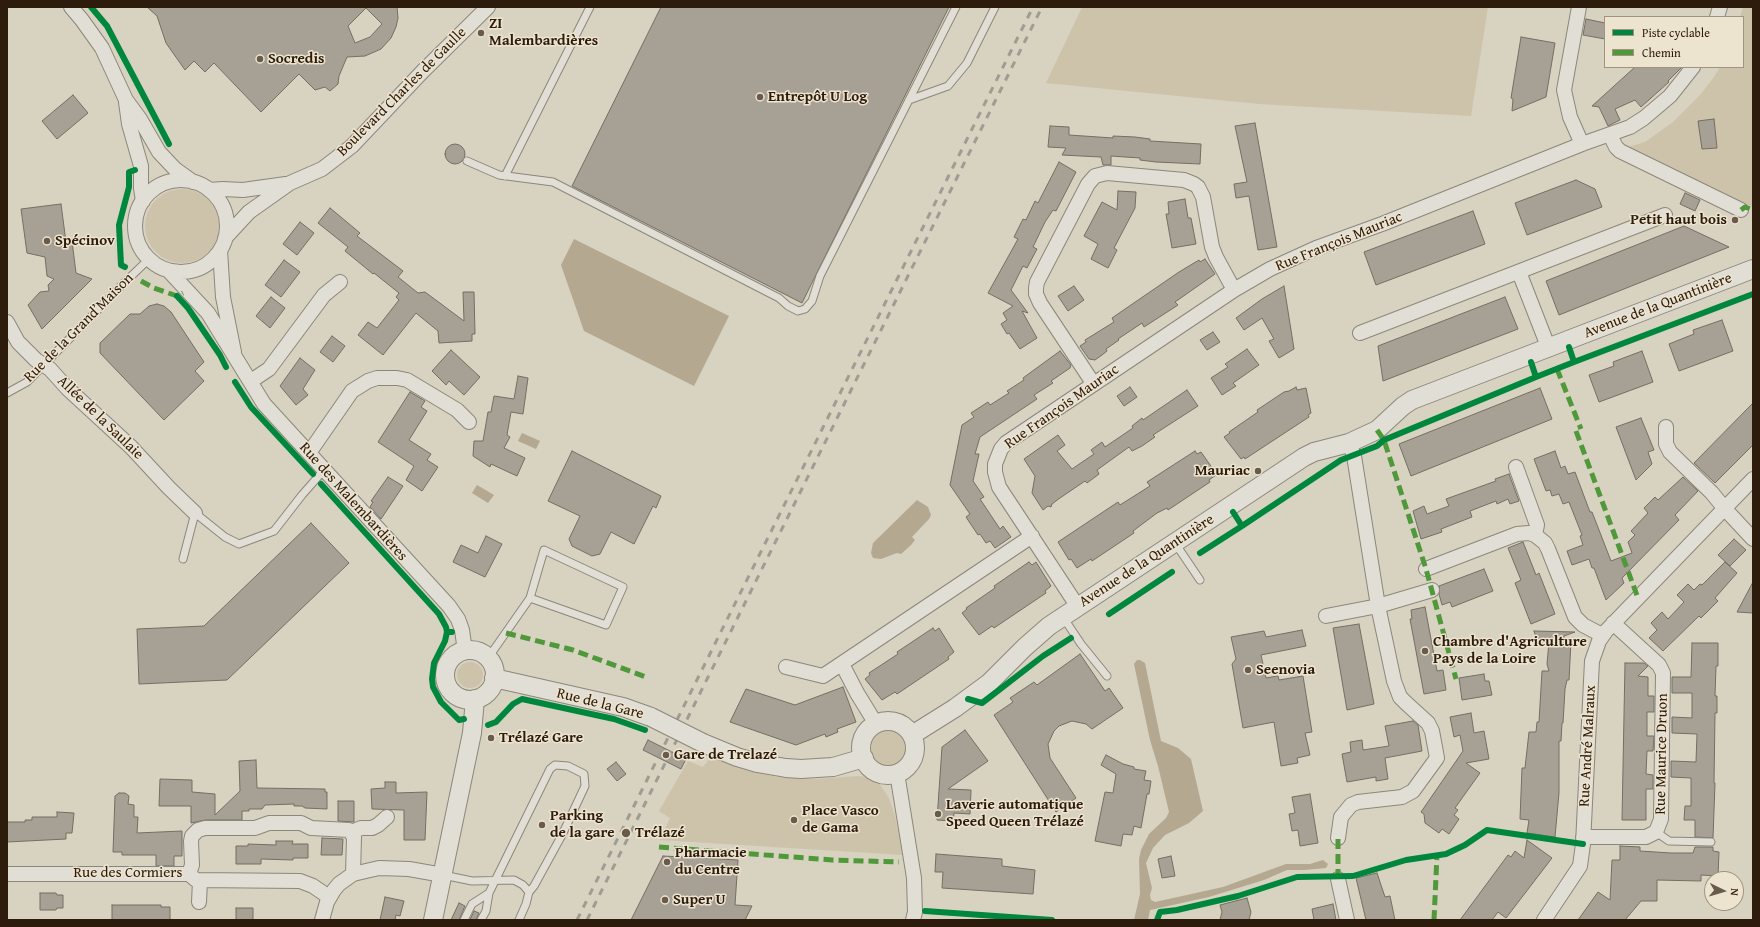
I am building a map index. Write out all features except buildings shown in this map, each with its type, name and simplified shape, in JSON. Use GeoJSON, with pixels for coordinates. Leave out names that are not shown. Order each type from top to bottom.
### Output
{"type":"FeatureCollection","features":[{"type":"Feature","properties":{"kind":"street"},"geometry":{"type":"LineString","coordinates":[[71,7],[102,48],[126,100],[167,161],[193,182],[210,190],[219,201],[225,214],[227,228],[223,244],[210,261],[198,269],[183,272],[168,270],[160,267],[149,259],[142,250],[136,235],[136,215],[143,200],[154,189],[165,183],[177,180],[193,182]]}},
{"type":"Feature","properties":{"kind":"street","name":"Boulevard Charles de Gaulle"},"geometry":{"type":"LineString","coordinates":[[223,244],[249,212],[290,183],[322,169],[352,146],[423,71],[488,7]]}},
{"type":"Feature","properties":{"kind":"street"},"geometry":{"type":"LineString","coordinates":[[1579,7],[1564,90],[1569,112],[1582,144]]}},
{"type":"Feature","properties":{"kind":"street","name":"Rue François Mauriac"},"geometry":{"type":"LineString","coordinates":[[1078,606],[999,487],[995,472],[997,456],[1006,443],[1234,290],[1270,269],[1316,248],[1382,224],[1582,144],[1630,127],[1644,118],[1670,96],[1692,68]]}},
{"type":"Feature","properties":{"kind":"street"},"geometry":{"type":"LineString","coordinates":[[126,100],[129,124],[141,166],[141,188],[143,200]]}},
{"type":"Feature","properties":{"kind":"street"},"geometry":{"type":"LineString","coordinates":[[1610,135],[1616,147],[1620,151],[1741,210]]}},
{"type":"Feature","properties":{"kind":"street"},"geometry":{"type":"LineString","coordinates":[[1093,384],[1040,303],[1036,294],[1036,288],[1037,282],[1088,184],[1095,176],[1101,174],[1115,174],[1184,180],[1198,187],[1203,197],[1212,248],[1234,290]]}},
{"type":"Feature","properties":{"kind":"street","name":"Boulevard Charles de Gaulle"},"geometry":{"type":"LineString","coordinates":[[210,190],[243,190],[290,183]]}},
{"type":"Feature","properties":{"kind":"street"},"geometry":{"type":"LineString","coordinates":[[1360,333],[1665,215]]}},
{"type":"Feature","properties":{"kind":"street","name":"Rue des Malembardières"},"geometry":{"type":"LineString","coordinates":[[223,244],[223,297],[235,355]]}},
{"type":"Feature","properties":{"kind":"street","name":"Avenue de la Quantinière"},"geometry":{"type":"LineString","coordinates":[[912,735],[955,708],[989,683],[1030,642],[1063,616],[1304,457],[1314,452],[1349,443],[1382,426],[1403,406],[1412,400],[1753,269]]}},
{"type":"Feature","properties":{"kind":"street","name":"Rue des Malembardières"},"geometry":{"type":"LineString","coordinates":[[168,270],[198,301],[235,355],[264,404],[448,606],[458,619],[462,630],[465,651]]}},
{"type":"Feature","properties":{"kind":"street"},"geometry":{"type":"LineString","coordinates":[[1519,272],[1549,348]]}},
{"type":"Feature","properties":{"kind":"street"},"geometry":{"type":"LineString","coordinates":[[251,381],[268,369],[324,295],[340,282]]}},
{"type":"Feature","properties":{"kind":"street","name":"Allée de la Saulaie"},"geometry":{"type":"LineString","coordinates":[[7,322],[18,342],[36,360],[50,369],[67,388],[131,447],[169,488],[195,513]]}},
{"type":"Feature","properties":{"kind":"street"},"geometry":{"type":"LineString","coordinates":[[309,453],[352,391],[368,381],[377,378],[387,377],[407,380],[457,410],[469,422]]}},
{"type":"Feature","properties":{"kind":"street"},"geometry":{"type":"LineString","coordinates":[[1666,427],[1666,444],[1670,452],[1712,493],[1753,539]]}},
{"type":"Feature","properties":{"kind":"street"},"geometry":{"type":"LineString","coordinates":[[1338,838],[1341,817],[1351,806],[1358,802],[1402,797],[1413,791],[1437,758],[1432,731],[1428,723],[1406,703],[1397,689],[1378,606],[1354,456],[1349,443]]}},
{"type":"Feature","properties":{"kind":"street"},"geometry":{"type":"LineString","coordinates":[[1516,467],[1537,525],[1535,536]]}},
{"type":"Feature","properties":{"kind":"street","name":"Rue André Malraux"},"geometry":{"type":"LineString","coordinates":[[1544,920],[1580,866],[1584,837],[1592,661],[1602,635],[1753,479]]}},
{"type":"Feature","properties":{"kind":"street"},"geometry":{"type":"LineString","coordinates":[[1426,569],[1517,534],[1529,534],[1535,536],[1545,543],[1548,549],[1575,618],[1602,635]]}},
{"type":"Feature","properties":{"kind":"street"},"geometry":{"type":"LineString","coordinates":[[786,667],[823,676],[1032,536]]}},
{"type":"Feature","properties":{"kind":"street"},"geometry":{"type":"LineString","coordinates":[[1326,616],[1378,606],[1432,590]]}},
{"type":"Feature","properties":{"kind":"street","name":"Rue Maurice Druon"},"geometry":{"type":"LineString","coordinates":[[1584,837],[1646,837],[1656,832],[1661,818],[1663,674],[1659,665],[1613,623]]}},
{"type":"Feature","properties":{"kind":"street"},"geometry":{"type":"LineString","coordinates":[[465,651],[476,651],[488,658],[493,668],[494,678],[488,692],[475,699],[463,699],[456,696],[446,680],[446,672],[449,661],[458,653],[465,651]]}},
{"type":"Feature","properties":{"kind":"street"},"geometry":{"type":"LineString","coordinates":[[842,664],[857,693],[876,724]]}},
{"type":"Feature","properties":{"kind":"street","name":"Rue de la Gare"},"geometry":{"type":"LineString","coordinates":[[494,678],[623,707],[651,717],[703,743],[737,757],[765,765],[786,768],[832,767],[864,758]]}},
{"type":"Feature","properties":{"kind":"street"},"geometry":{"type":"LineString","coordinates":[[433,920],[472,733],[475,699]]}},
{"type":"Feature","properties":{"kind":"street"},"geometry":{"type":"LineString","coordinates":[[887,721],[895,721],[905,726],[912,735],[915,749],[913,758],[908,766],[897,773],[885,774],[877,772],[871,768],[864,758],[862,750],[864,738],[870,728],[876,724],[887,721]]}},
{"type":"Feature","properties":{"kind":"street"},"geometry":{"type":"LineString","coordinates":[[897,773],[914,878],[915,912],[913,920]]}},
{"type":"Feature","properties":{"kind":"street","name":"Rue des Cormiers"},"geometry":{"type":"LineString","coordinates":[[7,874],[194,877],[192,865],[192,836],[201,828],[255,828],[269,822],[301,823],[312,828],[346,829],[352,832],[361,828],[372,828],[378,826],[387,817]]}},
{"type":"Feature","properties":{"kind":"street"},"geometry":{"type":"LineString","coordinates":[[352,832],[354,837],[353,874]]}},
{"type":"Feature","properties":{"kind":"street"},"geometry":{"type":"LineString","coordinates":[[322,920],[329,897],[339,884],[353,874],[383,868],[409,869],[443,875]]}},
{"type":"Feature","properties":{"kind":"street"},"geometry":{"type":"LineString","coordinates":[[199,902],[194,877],[300,881],[313,886],[329,897]]}},
{"type":"Feature","properties":{"kind":"street"},"geometry":{"type":"LineString","coordinates":[[1338,879],[1347,920]]}},
{"type":"Feature","properties":{"kind":"lane"},"geometry":{"type":"LineString","coordinates":[[505,176],[590,7]]}},
{"type":"Feature","properties":{"kind":"lane"},"geometry":{"type":"LineString","coordinates":[[467,161],[499,175],[553,182],[772,294],[788,306],[798,311],[805,309],[812,301],[820,276],[956,7]]}},
{"type":"Feature","properties":{"kind":"lane"},"geometry":{"type":"LineString","coordinates":[[909,100],[948,86],[967,62],[995,7]]}},
{"type":"Feature","properties":{"kind":"lane","name":"Rue de la Grand’Maison"},"geometry":{"type":"LineString","coordinates":[[7,393],[27,382],[149,259]]}},
{"type":"Feature","properties":{"kind":"lane"},"geometry":{"type":"LineString","coordinates":[[183,559],[195,513],[225,537],[239,544],[274,532],[302,494],[324,470]]}},
{"type":"Feature","properties":{"kind":"lane"},"geometry":{"type":"LineString","coordinates":[[1175,543],[1200,580]]}},
{"type":"Feature","properties":{"kind":"lane"},"geometry":{"type":"LineString","coordinates":[[488,658],[530,598],[544,550],[623,587],[606,625],[530,598]]}},
{"type":"Feature","properties":{"kind":"lane"},"geometry":{"type":"LineString","coordinates":[[1063,616],[1081,644],[1107,676]]}},
{"type":"Feature","properties":{"kind":"lane"},"geometry":{"type":"LineString","coordinates":[[482,920],[486,911],[489,893],[550,769],[555,765],[568,766],[584,774],[585,786],[562,835],[534,886],[529,892],[526,904],[518,920]]}},
{"type":"Feature","properties":{"kind":"lane"},"geometry":{"type":"LineString","coordinates":[[1656,832],[1669,841],[1711,842]]}},
{"type":"Feature","properties":{"kind":"lane"},"geometry":{"type":"LineString","coordinates":[[443,875],[472,881],[514,880],[523,885],[529,892]]}},
{"type":"Feature","properties":{"kind":"lane"},"geometry":{"type":"LineString","coordinates":[[464,920],[472,904],[489,893]]}},
{"type":"Feature","properties":{"kind":"shaded area"},"geometry":{"type":"Polygon","coordinates":[[[1082,7],[1488,7],[1471,116],[1259,104],[1046,83],[1082,7]]]}},
{"type":"Feature","properties":{"kind":"shaded area"},"geometry":{"type":"Polygon","coordinates":[[[1743,7],[1753,7],[1753,207],[1625,148],[1645,142],[1673,122],[1700,95],[1719,68],[1744,68],[1744,16],[1740,16],[1743,7]]]}},
{"type":"Feature","properties":{"kind":"shaded area"},"geometry":{"type":"Polygon","coordinates":[[[182,189],[203,195],[213,205],[219,226],[213,247],[203,257],[182,263],[161,257],[151,247],[145,226],[151,205],[161,195],[182,189]]]}},
{"type":"Feature","properties":{"kind":"shaded area"},"geometry":{"type":"Polygon","coordinates":[[[574,239],[729,316],[694,386],[584,331],[561,265],[574,239]]]}},
{"type":"Feature","properties":{"kind":"shaded area"},"geometry":{"type":"Polygon","coordinates":[[[522,433],[540,441],[536,449],[518,441],[522,433]]]}},
{"type":"Feature","properties":{"kind":"shaded area"},"geometry":{"type":"Polygon","coordinates":[[[477,485],[494,495],[488,503],[472,493],[477,485]]]}},
{"type":"Feature","properties":{"kind":"shaded area"},"geometry":{"type":"Polygon","coordinates":[[[917,500],[928,507],[931,515],[912,537],[915,540],[901,554],[897,553],[881,559],[873,558],[871,553],[873,543],[917,500]]]}},
{"type":"Feature","properties":{"kind":"shaded area"},"geometry":{"type":"Polygon","coordinates":[[[1137,660],[1145,663],[1161,741],[1178,748],[1191,759],[1203,811],[1189,823],[1165,835],[1153,848],[1146,863],[1152,888],[1150,895],[1151,900],[1155,902],[1223,887],[1286,864],[1310,864],[1323,860],[1328,864],[1326,868],[1287,870],[1264,880],[1209,897],[1150,910],[1148,920],[1134,920],[1140,894],[1139,859],[1141,850],[1149,834],[1166,818],[1169,812],[1150,740],[1134,664],[1137,660]]]}},
{"type":"Feature","properties":{"kind":"shaded area"},"geometry":{"type":"Polygon","coordinates":[[[470,662],[479,666],[483,675],[479,684],[470,688],[461,684],[457,675],[461,666],[470,662]]]}},
{"type":"Feature","properties":{"kind":"shaded area"},"geometry":{"type":"Polygon","coordinates":[[[889,730],[902,735],[907,748],[902,761],[889,766],[876,761],[871,748],[876,735],[889,730]]]}},
{"type":"Feature","properties":{"kind":"shaded area"},"geometry":{"type":"Polygon","coordinates":[[[712,755],[759,773],[777,777],[816,779],[859,776],[868,777],[879,783],[889,798],[895,816],[903,855],[660,840],[670,818],[659,811],[688,761],[703,767],[712,755]]]}},
{"type":"Feature","properties":{"kind":"railway"},"geometry":{"type":"LineString","coordinates":[[577,920],[1033,7]]}},
{"type":"Feature","properties":{"kind":"railway"},"geometry":{"type":"LineString","coordinates":[[587,920],[1042,7]]}},
{"type":"Feature","properties":{"kind":"marked path"},"geometry":{"type":"LineString","coordinates":[[1741,210],[1745,207],[1753,210]]}},
{"type":"Feature","properties":{"kind":"marked path"},"geometry":{"type":"LineString","coordinates":[[141,281],[154,288],[177,296],[183,293]]}},
{"type":"Feature","properties":{"kind":"marked path"},"geometry":{"type":"LineString","coordinates":[[1557,369],[1581,429]]}},
{"type":"Feature","properties":{"kind":"marked path"},"geometry":{"type":"LineString","coordinates":[[1377,430],[1384,440],[1426,569],[1456,679]]}},
{"type":"Feature","properties":{"kind":"marked path"},"geometry":{"type":"LineString","coordinates":[[1576,431],[1638,598]]}},
{"type":"Feature","properties":{"kind":"marked path"},"geometry":{"type":"LineString","coordinates":[[506,633],[573,650],[646,677]]}},
{"type":"Feature","properties":{"kind":"marked path"},"geometry":{"type":"LineString","coordinates":[[1338,838],[1338,879]]}},
{"type":"Feature","properties":{"kind":"marked path"},"geometry":{"type":"LineString","coordinates":[[659,847],[832,860],[899,862]]}},
{"type":"Feature","properties":{"kind":"marked path"},"geometry":{"type":"LineString","coordinates":[[1434,920],[1437,855]]}},
{"type":"Feature","properties":{"kind":"cycle path"},"geometry":{"type":"LineString","coordinates":[[91,7],[107,26],[169,144]]}},
{"type":"Feature","properties":{"kind":"cycle path"},"geometry":{"type":"LineString","coordinates":[[125,267],[121,265],[119,225],[129,187],[129,172],[135,170]]}},
{"type":"Feature","properties":{"kind":"cycle path"},"geometry":{"type":"LineString","coordinates":[[1574,362],[1753,294]]}},
{"type":"Feature","properties":{"kind":"cycle path"},"geometry":{"type":"LineString","coordinates":[[177,296],[188,308],[220,355],[226,367]]}},
{"type":"Feature","properties":{"kind":"cycle path"},"geometry":{"type":"LineString","coordinates":[[1531,362],[1536,377],[1574,362],[1569,347]]}},
{"type":"Feature","properties":{"kind":"cycle path"},"geometry":{"type":"LineString","coordinates":[[1242,526],[1341,460],[1377,446],[1384,440],[1536,377]]}},
{"type":"Feature","properties":{"kind":"cycle path"},"geometry":{"type":"LineString","coordinates":[[235,382],[251,407],[313,474]]}},
{"type":"Feature","properties":{"kind":"cycle path"},"geometry":{"type":"LineString","coordinates":[[321,484],[439,614],[447,632]]}},
{"type":"Feature","properties":{"kind":"cycle path"},"geometry":{"type":"LineString","coordinates":[[1200,553],[1242,526],[1233,512]]}},
{"type":"Feature","properties":{"kind":"cycle path"},"geometry":{"type":"LineString","coordinates":[[1109,614],[1172,572]]}},
{"type":"Feature","properties":{"kind":"cycle path"},"geometry":{"type":"LineString","coordinates":[[452,632],[447,632],[445,641],[434,663],[432,679],[433,687],[441,702],[459,720],[464,719]]}},
{"type":"Feature","properties":{"kind":"cycle path"},"geometry":{"type":"LineString","coordinates":[[968,699],[982,703],[1043,656],[1071,638]]}},
{"type":"Feature","properties":{"kind":"cycle path"},"geometry":{"type":"LineString","coordinates":[[488,725],[496,722],[513,704],[522,699],[614,719],[645,730]]}},
{"type":"Feature","properties":{"kind":"cycle path"},"geometry":{"type":"LineString","coordinates":[[1157,920],[1160,912],[1177,910],[1238,896],[1297,877],[1353,876],[1406,860],[1446,854],[1465,845],[1487,830],[1583,844]]}},
{"type":"Feature","properties":{"kind":"cycle path"},"geometry":{"type":"LineString","coordinates":[[925,911],[1052,920]]}},
{"type":"Feature","properties":{"kind":"place","name":"ZI Malembardières"},"geometry":{"type":"Point","coordinates":[481,33]}},
{"type":"Feature","properties":{"kind":"place","name":"Socredis"},"geometry":{"type":"Point","coordinates":[260,59]}},
{"type":"Feature","properties":{"kind":"place","name":"Entrepôt U Log"},"geometry":{"type":"Point","coordinates":[760,97]}},
{"type":"Feature","properties":{"kind":"place","name":"Petit haut bois"},"geometry":{"type":"Point","coordinates":[1735,220]}},
{"type":"Feature","properties":{"kind":"place","name":"Spécinov"},"geometry":{"type":"Point","coordinates":[47,241]}},
{"type":"Feature","properties":{"kind":"place","name":"Mauriac"},"geometry":{"type":"Point","coordinates":[1258,471]}},
{"type":"Feature","properties":{"kind":"place","name":"Chambre d'Agriculture Pays de la Loire"},"geometry":{"type":"Point","coordinates":[1425,651]}},
{"type":"Feature","properties":{"kind":"place","name":"Seenovia"},"geometry":{"type":"Point","coordinates":[1248,670]}},
{"type":"Feature","properties":{"kind":"place","name":"Trélazé Gare"},"geometry":{"type":"Point","coordinates":[491,738]}},
{"type":"Feature","properties":{"kind":"place","name":"Gare de Trelazé"},"geometry":{"type":"Point","coordinates":[666,755]}},
{"type":"Feature","properties":{"kind":"place","name":"Laverie automatique Speed Queen Trélazé"},"geometry":{"type":"Point","coordinates":[938,814]}},
{"type":"Feature","properties":{"kind":"place","name":"Place Vasco de Gama"},"geometry":{"type":"Point","coordinates":[794,820]}},
{"type":"Feature","properties":{"kind":"place","name":"Parking de la gare"},"geometry":{"type":"Point","coordinates":[542,825]}},
{"type":"Feature","properties":{"kind":"place","name":"Trélazé"},"geometry":{"type":"Point","coordinates":[626,833]}},
{"type":"Feature","properties":{"kind":"place","name":"Pharmacie du Centre"},"geometry":{"type":"Point","coordinates":[667,862]}},
{"type":"Feature","properties":{"kind":"place","name":"Super U"},"geometry":{"type":"Point","coordinates":[665,900]}}]}
